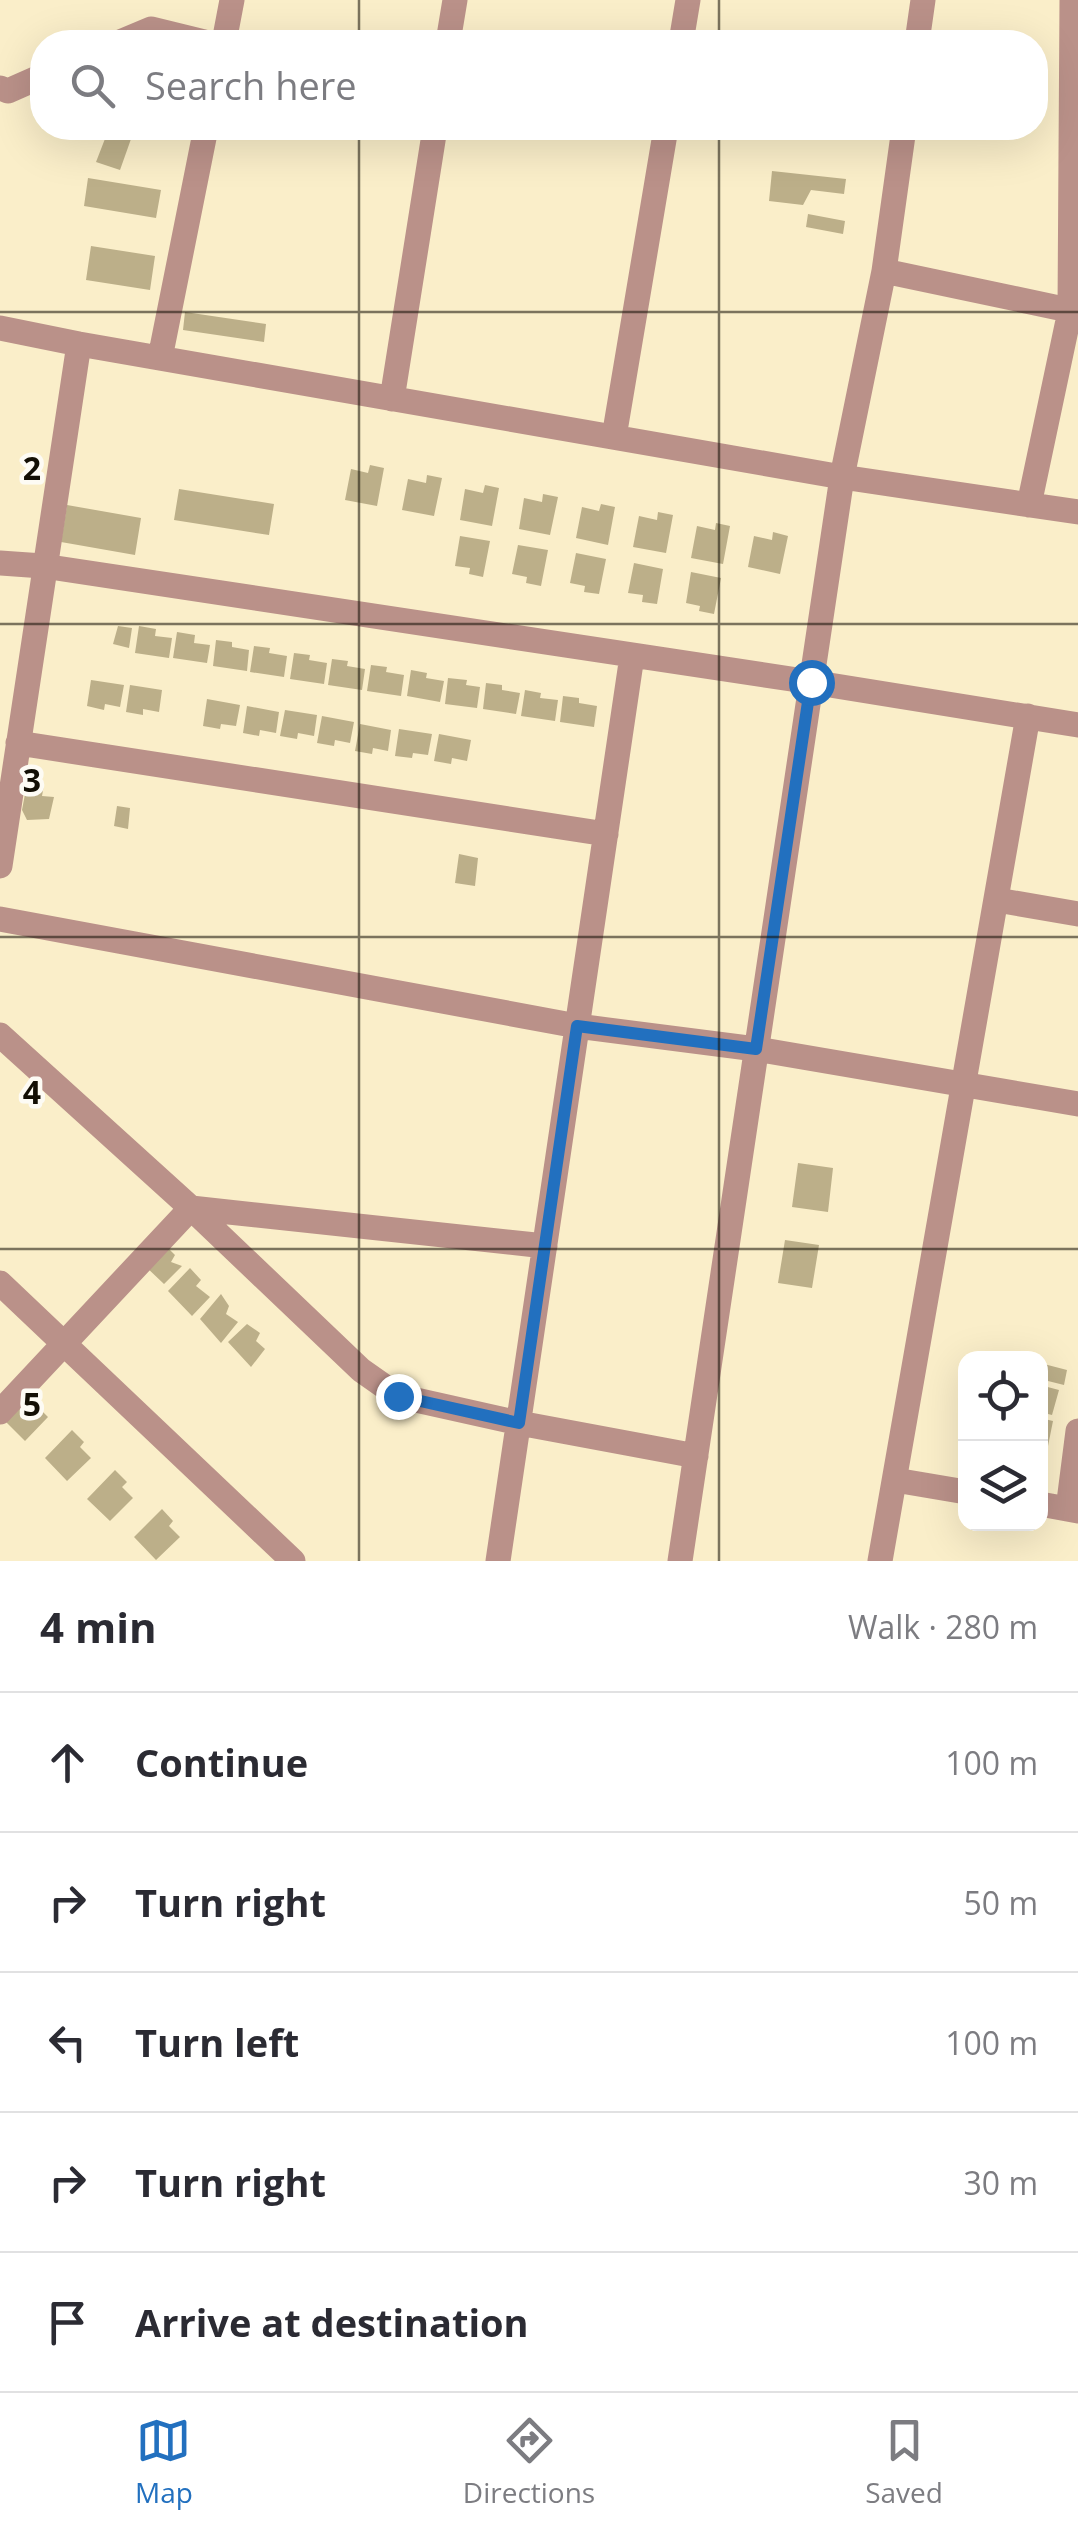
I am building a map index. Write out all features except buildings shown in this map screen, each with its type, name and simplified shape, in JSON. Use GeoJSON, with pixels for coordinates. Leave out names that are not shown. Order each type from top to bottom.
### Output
{"type":"FeatureCollection","features":[{"type":"Feature","properties":{"kind":"street"},"geometry":{"type":"LineString","coordinates":[[226,30],[232,0]]}},
{"type":"Feature","properties":{"kind":"street"},"geometry":{"type":"LineString","coordinates":[[450,30],[455,0]]}},
{"type":"Feature","properties":{"kind":"street"},"geometry":{"type":"LineString","coordinates":[[683,30],[688,0]]}},
{"type":"Feature","properties":{"kind":"street"},"geometry":{"type":"LineString","coordinates":[[919,30],[923,0]]}},
{"type":"Feature","properties":{"kind":"street"},"geometry":{"type":"LineString","coordinates":[[1029,505],[1074,312],[1072,0]]}},
{"type":"Feature","properties":{"kind":"street"},"geometry":{"type":"LineString","coordinates":[[0,88],[8,91],[30,81]]}},
{"type":"Feature","properties":{"kind":"street"},"geometry":{"type":"LineString","coordinates":[[160,358],[204,140]]}},
{"type":"Feature","properties":{"kind":"street"},"geometry":{"type":"LineString","coordinates":[[392,399],[433,140]]}},
{"type":"Feature","properties":{"kind":"street"},"geometry":{"type":"LineString","coordinates":[[614,437],[664,140]]}},
{"type":"Feature","properties":{"kind":"street"},"geometry":{"type":"LineString","coordinates":[[680,1561],[842,477],[884,271],[902,140]]}},
{"type":"Feature","properties":{"kind":"street"},"geometry":{"type":"LineString","coordinates":[[884,271],[1074,312]]}},
{"type":"Feature","properties":{"kind":"street"},"geometry":{"type":"LineString","coordinates":[[0,328],[842,477],[1078,512]]}},
{"type":"Feature","properties":{"kind":"street"},"geometry":{"type":"LineString","coordinates":[[0,866],[78,344]]}},
{"type":"Feature","properties":{"kind":"street"},"geometry":{"type":"LineString","coordinates":[[0,562],[811,682],[1078,726]]}},
{"type":"Feature","properties":{"kind":"street"},"geometry":{"type":"LineString","coordinates":[[498,1561],[632,656]]}},
{"type":"Feature","properties":{"kind":"street"},"geometry":{"type":"LineString","coordinates":[[880,1561],[1028,716]]}},
{"type":"Feature","properties":{"kind":"street"},"geometry":{"type":"LineString","coordinates":[[18,743],[606,834]]}},
{"type":"Feature","properties":{"kind":"street"},"geometry":{"type":"LineString","coordinates":[[996,900],[1078,914]]}},
{"type":"Feature","properties":{"kind":"street"},"geometry":{"type":"LineString","coordinates":[[0,920],[577,1026],[756,1049],[1078,1104]]}},
{"type":"Feature","properties":{"kind":"street"},"geometry":{"type":"LineString","coordinates":[[0,1034],[360,1370],[398,1396],[696,1456]]}},
{"type":"Feature","properties":{"kind":"street"},"geometry":{"type":"LineString","coordinates":[[190,1208],[545,1246]]}},
{"type":"Feature","properties":{"kind":"street"},"geometry":{"type":"LineString","coordinates":[[0,1412],[190,1208]]}},
{"type":"Feature","properties":{"kind":"street"},"geometry":{"type":"LineString","coordinates":[[0,1283],[293,1561]]}},
{"type":"Feature","properties":{"kind":"street"},"geometry":{"type":"LineString","coordinates":[[1048,1505],[1073,1510],[1078,1432]]}},
{"type":"Feature","properties":{"kind":"street"},"geometry":{"type":"LineString","coordinates":[[895,1480],[958,1491]]}},
{"type":"Feature","properties":{"kind":"route"},"geometry":{"type":"LineString","coordinates":[[398,1396],[519,1423],[577,1026],[756,1049],[811,682]]}}]}
